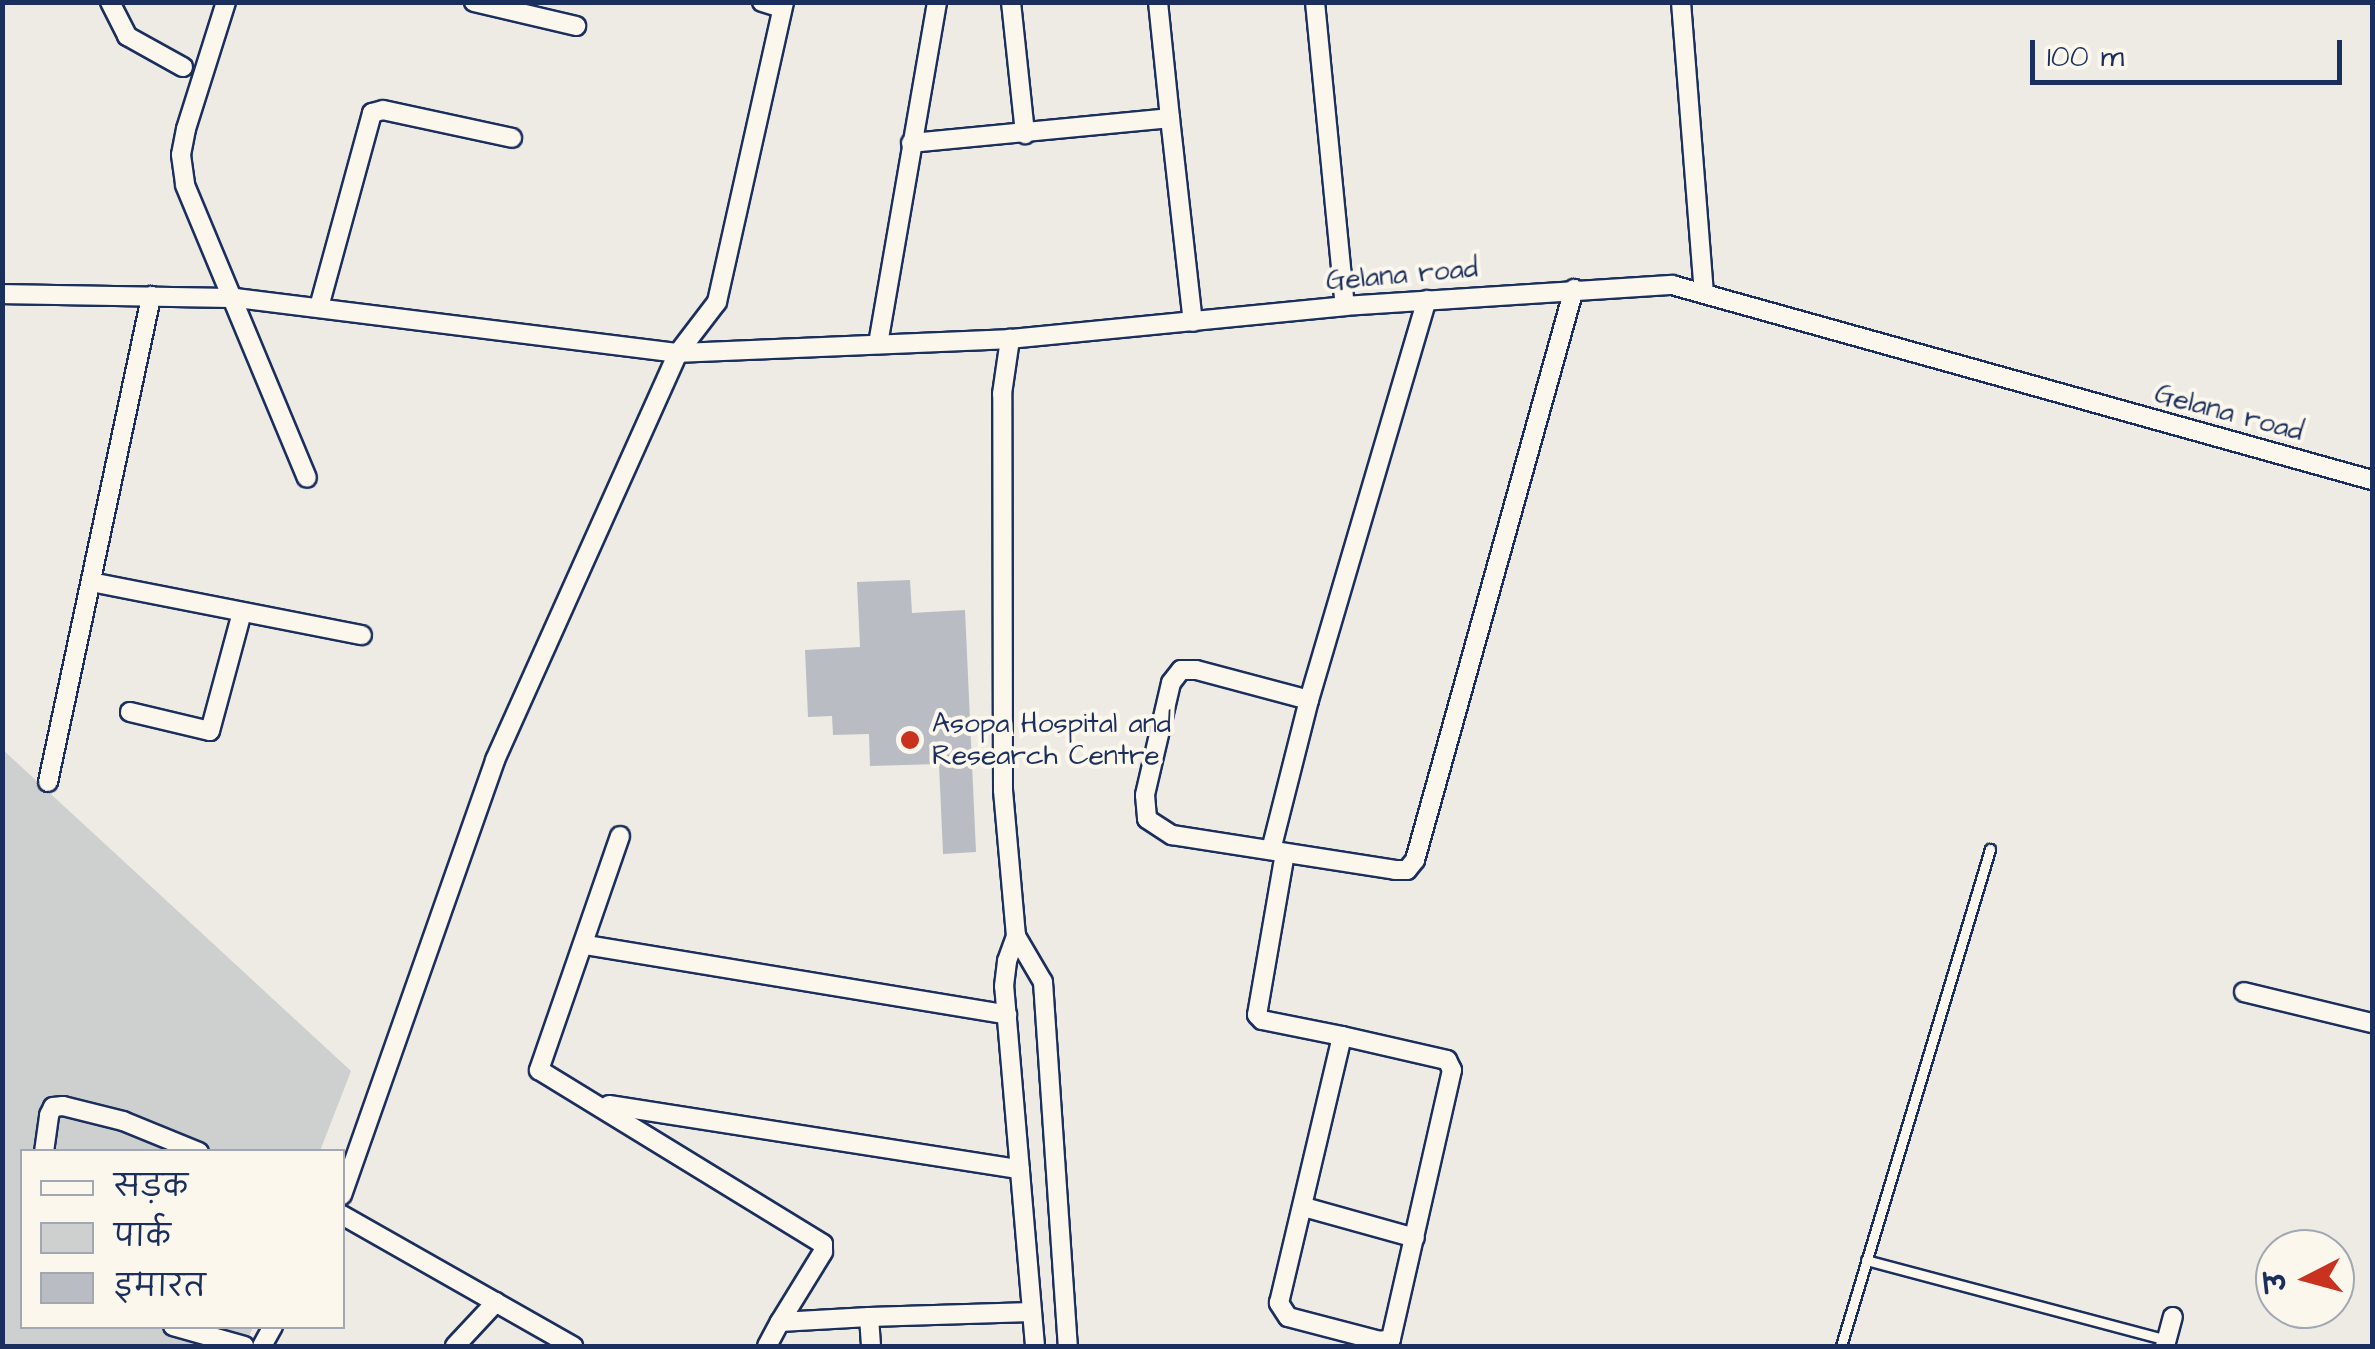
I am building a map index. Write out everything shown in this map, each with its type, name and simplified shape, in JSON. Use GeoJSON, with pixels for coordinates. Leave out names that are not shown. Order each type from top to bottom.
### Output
{"type":"FeatureCollection","features":[{"type":"Feature","properties":{"kind":"street"},"geometry":{"type":"LineString","coordinates":[[110,2],[127,36],[184,66]]}},
{"type":"Feature","properties":{"kind":"street"},"geometry":{"type":"LineString","coordinates":[[226,2],[181,155],[185,185],[236,298],[307,478]]}},
{"type":"Feature","properties":{"kind":"street"},"geometry":{"type":"LineString","coordinates":[[474,2],[576,26]]}},
{"type":"Feature","properties":{"kind":"street"},"geometry":{"type":"LineString","coordinates":[[345,1186],[495,760],[678,353],[706,321],[724,282],[783,5],[762,2]]}},
{"type":"Feature","properties":{"kind":"street"},"geometry":{"type":"LineString","coordinates":[[878,344],[936,2]]}},
{"type":"Feature","properties":{"kind":"street"},"geometry":{"type":"LineString","coordinates":[[1011,2],[1025,134]]}},
{"type":"Feature","properties":{"kind":"street"},"geometry":{"type":"LineString","coordinates":[[1158,2],[1193,322]]}},
{"type":"Feature","properties":{"kind":"street"},"geometry":{"type":"LineString","coordinates":[[1315,2],[1344,306]]}},
{"type":"Feature","properties":{"kind":"street"},"geometry":{"type":"LineString","coordinates":[[1681,2],[1704,292]]}},
{"type":"Feature","properties":{"kind":"street"},"geometry":{"type":"LineString","coordinates":[[319,306],[372,113],[383,110],[512,138]]}},
{"type":"Feature","properties":{"kind":"street"},"geometry":{"type":"LineString","coordinates":[[911,143],[1170,118]]}},
{"type":"Feature","properties":{"kind":"street","name":"Gelana road"},"geometry":{"type":"LineString","coordinates":[[2,294],[236,298],[678,353],[1010,339],[1344,306],[1649,283],[1704,292],[2372,480]]}},
{"type":"Feature","properties":{"kind":"street"},"geometry":{"type":"LineString","coordinates":[[1309,700],[1196,670],[1181,670],[1171,684],[1145,795],[1147,820],[1172,835],[1407,870],[1415,860],[1574,288]]}},
{"type":"Feature","properties":{"kind":"street"},"geometry":{"type":"LineString","coordinates":[[48,782],[151,296]]}},
{"type":"Feature","properties":{"kind":"street"},"geometry":{"type":"LineString","coordinates":[[1342,1036],[1280,1303],[1288,1318],[1380,1341],[1390,1339],[1452,1070],[1447,1060],[1342,1036],[1262,1020],[1257,1015],[1278,852],[1309,700],[1428,300]]}},
{"type":"Feature","properties":{"kind":"street"},"geometry":{"type":"LineString","coordinates":[[1010,339],[1002,394],[1003,790],[1016,936],[1043,982],[1068,1346]]}},
{"type":"Feature","properties":{"kind":"street"},"geometry":{"type":"LineString","coordinates":[[91,582],[362,635]]}},
{"type":"Feature","properties":{"kind":"street"},"geometry":{"type":"LineString","coordinates":[[130,712],[210,731],[242,612]]}},
{"type":"Feature","properties":{"kind":"street"},"geometry":{"type":"LineString","coordinates":[[620,836],[586,945],[540,1070],[543,1076],[598,1103],[823,1244],[824,1252],[768,1346]]}},
{"type":"Feature","properties":{"kind":"street"},"geometry":{"type":"LineString","coordinates":[[1016,936],[1006,961],[1007,1015],[1035,1346]]}},
{"type":"Feature","properties":{"kind":"street"},"geometry":{"type":"LineString","coordinates":[[586,945],[1007,1015]]}},
{"type":"Feature","properties":{"kind":"street"},"geometry":{"type":"LineString","coordinates":[[2244,992],[2372,1023]]}},
{"type":"Feature","properties":{"kind":"street"},"geometry":{"type":"LineString","coordinates":[[598,1103],[1020,1168]]}},
{"type":"Feature","properties":{"kind":"street"},"geometry":{"type":"LineString","coordinates":[[44,1149],[49,1115],[53,1107],[63,1106],[123,1121],[191,1149]]}},
{"type":"Feature","properties":{"kind":"street"},"geometry":{"type":"LineString","coordinates":[[1304,1207],[1416,1238]]}},
{"type":"Feature","properties":{"kind":"street"},"geometry":{"type":"LineString","coordinates":[[345,1218],[573,1346]]}},
{"type":"Feature","properties":{"kind":"street"},"geometry":{"type":"LineString","coordinates":[[455,1346],[496,1302]]}},
{"type":"Feature","properties":{"kind":"street"},"geometry":{"type":"LineString","coordinates":[[780,1322],[1032,1312]]}},
{"type":"Feature","properties":{"kind":"street"},"geometry":{"type":"LineString","coordinates":[[869,1317],[872,1346]]}},
{"type":"Feature","properties":{"kind":"street"},"geometry":{"type":"LineString","coordinates":[[2166,1343],[2173,1317]]}},
{"type":"Feature","properties":{"kind":"street"},"geometry":{"type":"LineString","coordinates":[[184,1329],[244,1346]]}},
{"type":"Feature","properties":{"kind":"lane"},"geometry":{"type":"LineString","coordinates":[[1841,1346],[1990,850]]}},
{"type":"Feature","properties":{"kind":"lane"},"geometry":{"type":"LineString","coordinates":[[1866,1260],[2166,1343]]}},
{"type":"Feature","properties":{"kind":"green space"},"geometry":{"type":"Polygon","coordinates":[[[2,749],[351,1071],[321,1149],[20,1149],[20,1329],[252,1329],[245,1346],[3,1346],[2,749]]]}},
{"type":"Feature","properties":{"kind":"building"},"geometry":{"type":"Polygon","coordinates":[[[910,580],[912,613],[965,610],[976,852],[943,854],[939,764],[870,766],[869,734],[833,735],[832,716],[808,717],[805,650],[860,647],[857,582],[910,580]]]}},
{"type":"Feature","properties":{"kind":"place","name":"Asopa Hospital and Research Centre"},"geometry":{"type":"Point","coordinates":[910,740]}}]}
